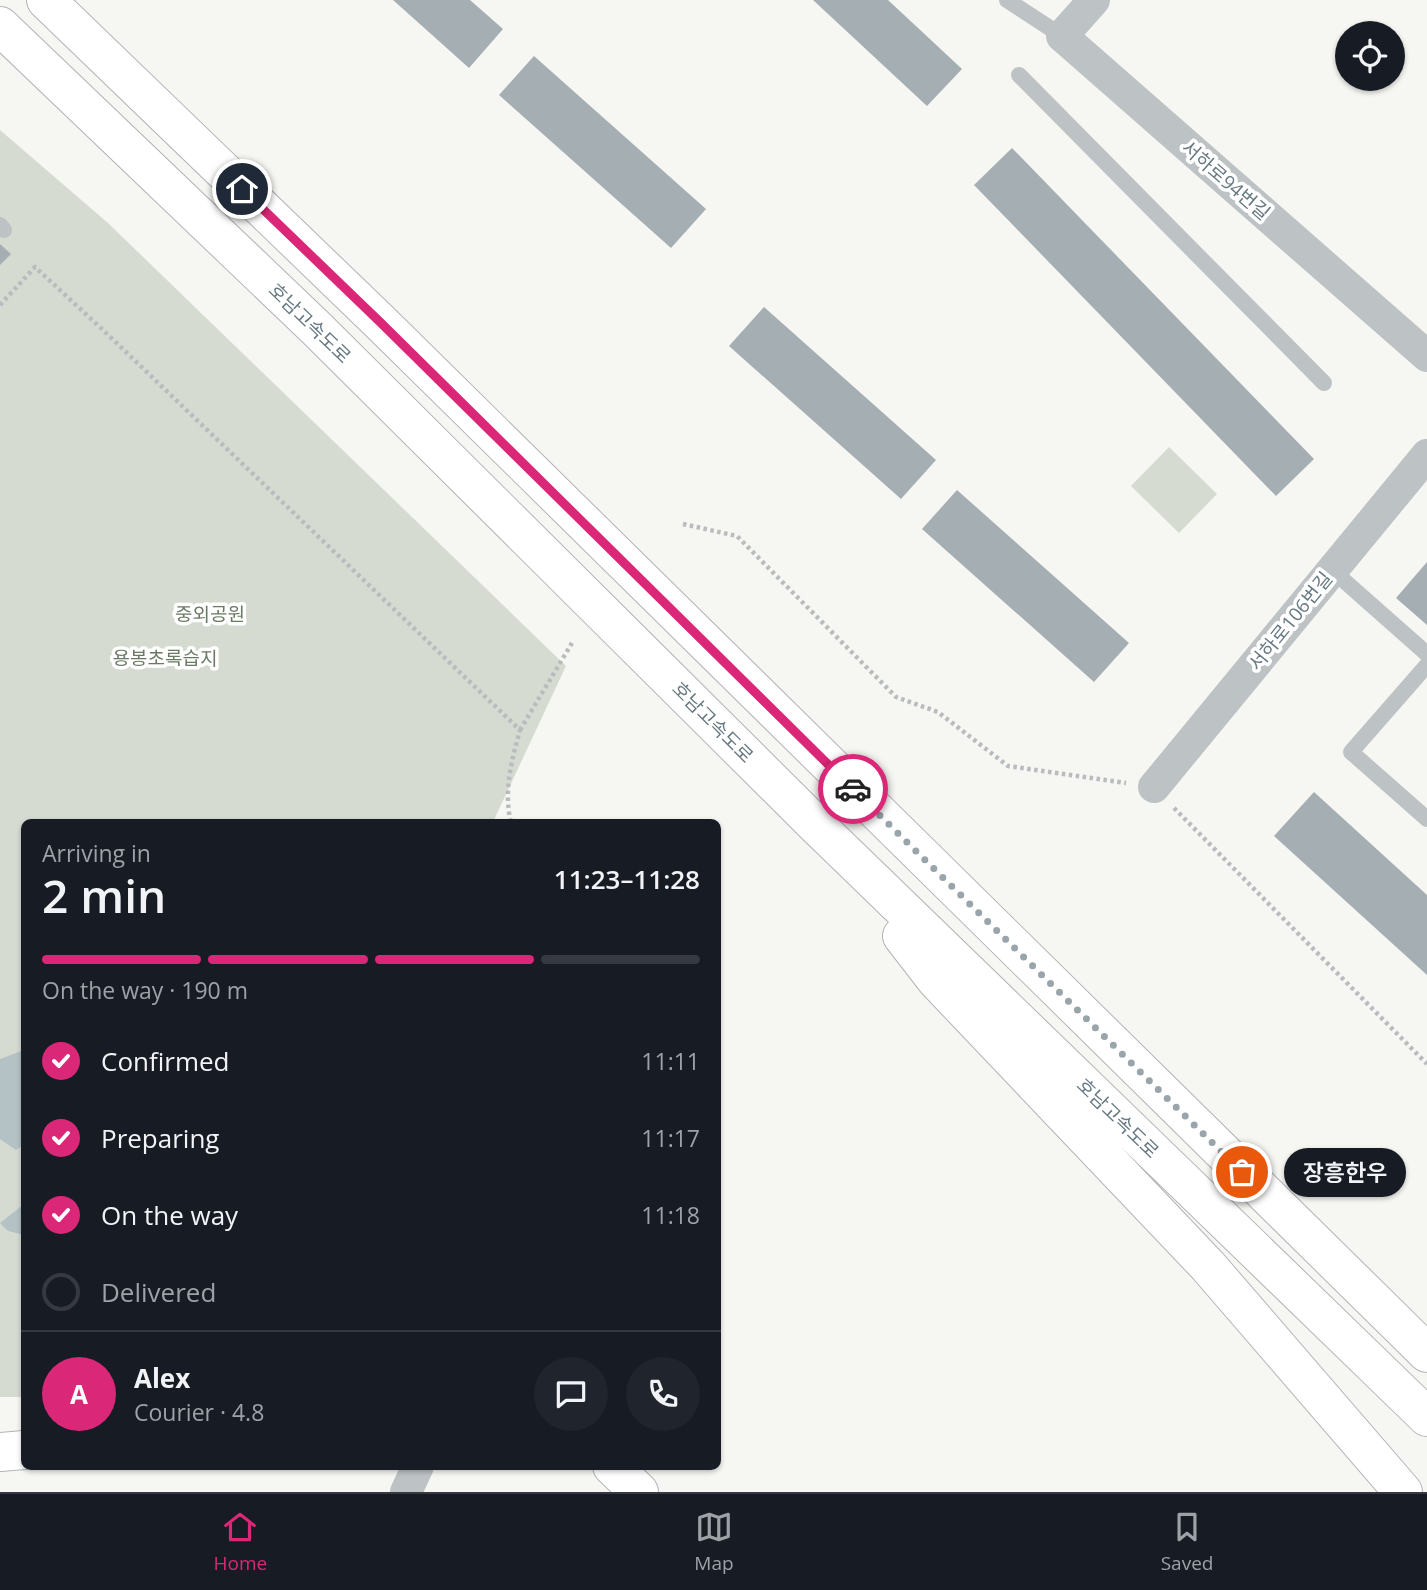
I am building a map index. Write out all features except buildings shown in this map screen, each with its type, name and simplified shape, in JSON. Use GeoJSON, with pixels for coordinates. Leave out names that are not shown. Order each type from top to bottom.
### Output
{"type":"FeatureCollection","features":[{"type":"Feature","properties":{"kind":"main road"},"geometry":{"type":"LineString","coordinates":[[46,0],[380,322],[1427,1353]]}},
{"type":"Feature","properties":{"kind":"main road","name":"호남고속도로"},"geometry":{"type":"LineString","coordinates":[[0,26],[316,328],[815,824],[1427,1417]]}},
{"type":"Feature","properties":{"kind":"main road"},"geometry":{"type":"LineString","coordinates":[[815,824],[936,980],[1208,1266],[1403,1492]]}},
{"type":"Feature","properties":{"kind":"main road"},"geometry":{"type":"LineString","coordinates":[[0,1452],[21,1450]]}},
{"type":"Feature","properties":{"kind":"main road"},"geometry":{"type":"LineString","coordinates":[[616,1470],[639,1492]]}},
{"type":"Feature","properties":{"kind":"street"},"geometry":{"type":"LineString","coordinates":[[1062,36],[1094,0]]}},
{"type":"Feature","properties":{"kind":"street","name":"서하로94번길"},"geometry":{"type":"LineString","coordinates":[[1062,36],[1427,356]]}},
{"type":"Feature","properties":{"kind":"street","name":"서하로106번길"},"geometry":{"type":"LineString","coordinates":[[1154,788],[1427,455]]}},
{"type":"Feature","properties":{"kind":"street"},"geometry":{"type":"LineString","coordinates":[[406,1492],[416,1470]]}},
{"type":"Feature","properties":{"kind":"lane"},"geometry":{"type":"LineString","coordinates":[[1007,0],[1062,36]]}},
{"type":"Feature","properties":{"kind":"lane"},"geometry":{"type":"LineString","coordinates":[[1019,75],[1324,383]]}},
{"type":"Feature","properties":{"kind":"lane"},"geometry":{"type":"LineString","coordinates":[[1332,570],[1427,654]]}},
{"type":"Feature","properties":{"kind":"lane"},"geometry":{"type":"LineString","coordinates":[[1427,665],[1351,752],[1427,819]]}},
{"type":"Feature","properties":{"kind":"path"},"geometry":{"type":"LineString","coordinates":[[0,305],[34,267],[520,730]]}},
{"type":"Feature","properties":{"kind":"path"},"geometry":{"type":"LineString","coordinates":[[683,524],[737,536],[896,697],[938,712],[1008,766],[1154,788],[1427,1064]]}},
{"type":"Feature","properties":{"kind":"path"},"geometry":{"type":"LineString","coordinates":[[510,819],[510,764],[520,730],[572,643]]}},
{"type":"Feature","properties":{"kind":"green space","name":"중외공원"},"geometry":{"type":"Polygon","coordinates":[[[0,130],[108,223],[566,666],[494,819],[21,819],[21,1397],[0,1397],[0,130]]]}},
{"type":"Feature","properties":{"kind":"green space"},"geometry":{"type":"Polygon","coordinates":[[[1169,447],[1217,494],[1179,533],[1131,486],[1169,447]]]}},
{"type":"Feature","properties":{"kind":"shaded area"},"geometry":{"type":"Polygon","coordinates":[[[21,1051],[21,1147],[16,1150],[0,1139],[0,1059],[21,1051]]]}},
{"type":"Feature","properties":{"kind":"shaded area"},"geometry":{"type":"Polygon","coordinates":[[[21,1206],[21,1234],[8,1231],[0,1223],[21,1206]]]}},
{"type":"Feature","properties":{"kind":"way so far"},"geometry":{"type":"LineString","coordinates":[[853,789],[1242,1172]]}},
{"type":"Feature","properties":{"kind":"place","name":"장흥한우"},"geometry":{"type":"Point","coordinates":[1242,1172]}},
{"type":"Feature","properties":{"kind":"route"},"geometry":{"type":"LineString","coordinates":[[242,189],[853,789]]}},
{"type":"Feature","properties":{"kind":"park label","name":"용봉초록습지"},"geometry":{"type":"Point","coordinates":[165,658]}}]}
